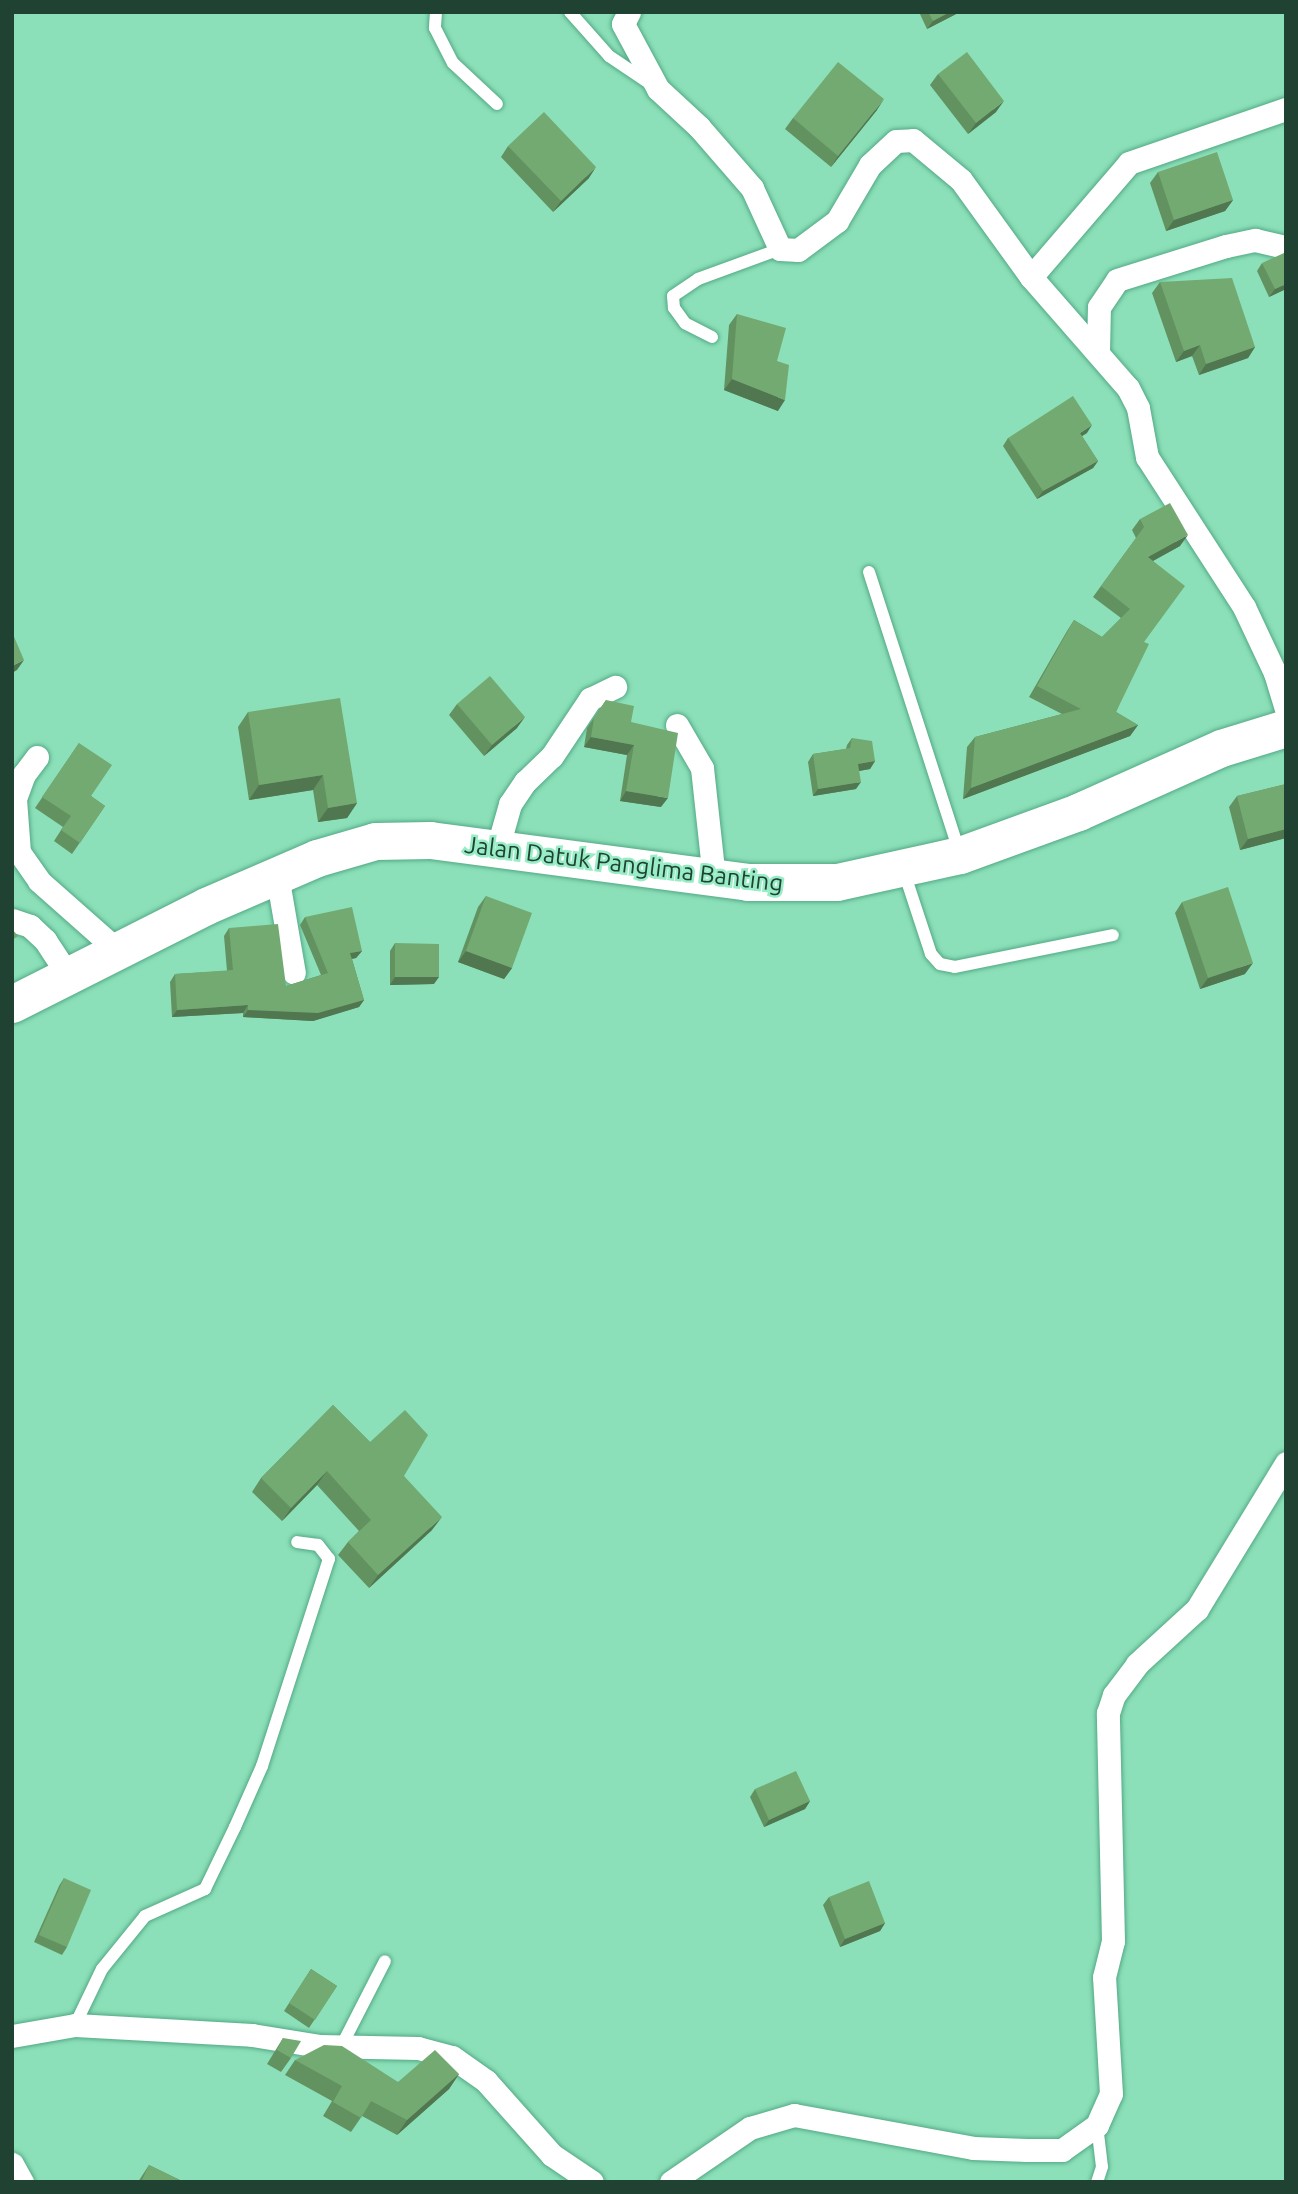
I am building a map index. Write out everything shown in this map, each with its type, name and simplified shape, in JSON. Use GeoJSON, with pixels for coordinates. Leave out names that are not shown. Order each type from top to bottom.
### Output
{"type":"FeatureCollection","features":[{"type":"Feature","properties":{"kind":"main road","name":"Jalan Datuk Panglima Banting"},"geometry":{"type":"LineString","coordinates":[[12,1004],[117,950],[277,875],[374,841],[430,840],[714,879],[794,885],[903,870],[960,855],[1078,812],[1221,748],[1286,728]]}},
{"type":"Feature","properties":{"kind":"street"},"geometry":{"type":"LineString","coordinates":[[629,12],[623,24],[658,89],[699,127],[752,188],[780,249],[798,250],[816,240],[837,220],[886,148],[896,141],[913,140],[961,180],[1031,277],[1098,352],[1135,400],[1147,457],[1244,607],[1275,673],[1286,708]]}},
{"type":"Feature","properties":{"kind":"street"},"geometry":{"type":"LineString","coordinates":[[1031,277],[1129,163],[1286,109]]}},
{"type":"Feature","properties":{"kind":"street"},"geometry":{"type":"LineString","coordinates":[[1098,352],[1098,307],[1118,280],[1132,272],[1255,240],[1286,247]]}},
{"type":"Feature","properties":{"kind":"street"},"geometry":{"type":"LineString","coordinates":[[497,850],[510,804],[525,782],[552,756],[590,699],[615,687]]}},
{"type":"Feature","properties":{"kind":"street"},"geometry":{"type":"LineString","coordinates":[[677,725],[702,768],[714,879]]}},
{"type":"Feature","properties":{"kind":"street"},"geometry":{"type":"LineString","coordinates":[[37,757],[24,774],[15,799],[19,852],[39,881],[117,950]]}},
{"type":"Feature","properties":{"kind":"street"},"geometry":{"type":"LineString","coordinates":[[277,875],[294,973]]}},
{"type":"Feature","properties":{"kind":"street"},"geometry":{"type":"LineString","coordinates":[[12,920],[30,926],[45,940],[68,975]]}},
{"type":"Feature","properties":{"kind":"street"},"geometry":{"type":"LineString","coordinates":[[671,2182],[750,2128],[794,2115],[973,2148],[1027,2150],[1062,2150],[1097,2125],[1111,2094],[1104,1977],[1112,1941],[1108,1713],[1131,1671],[1197,1609],[1286,1463]]}},
{"type":"Feature","properties":{"kind":"street"},"geometry":{"type":"LineString","coordinates":[[12,2036],[75,2025],[418,2048],[452,2057],[508,2100],[552,2155],[592,2182]]}},
{"type":"Feature","properties":{"kind":"street"},"geometry":{"type":"LineString","coordinates":[[12,2164],[22,2182]]}},
{"type":"Feature","properties":{"kind":"lane"},"geometry":{"type":"LineString","coordinates":[[436,12],[440,45],[453,63],[498,104]]}},
{"type":"Feature","properties":{"kind":"lane"},"geometry":{"type":"LineString","coordinates":[[570,12],[609,56],[658,89]]}},
{"type":"Feature","properties":{"kind":"lane"},"geometry":{"type":"LineString","coordinates":[[712,337],[685,323],[674,308],[673,296],[698,279],[780,249]]}},
{"type":"Feature","properties":{"kind":"lane"},"geometry":{"type":"LineString","coordinates":[[869,572],[960,855]]}},
{"type":"Feature","properties":{"kind":"lane"},"geometry":{"type":"LineString","coordinates":[[903,870],[931,954],[940,964],[955,967],[1113,935]]}},
{"type":"Feature","properties":{"kind":"lane"},"geometry":{"type":"LineString","coordinates":[[75,2025],[102,1969],[145,1916],[205,1889],[235,1827],[262,1766],[329,1559],[318,1545],[297,1542]]}},
{"type":"Feature","properties":{"kind":"lane"},"geometry":{"type":"LineString","coordinates":[[342,2045],[385,1961]]}},
{"type":"Feature","properties":{"kind":"lane"},"geometry":{"type":"LineString","coordinates":[[1097,2125],[1102,2167],[1097,2182]]}},
{"type":"Feature","properties":{"kind":"building"},"geometry":{"type":"Polygon","coordinates":[[[928,12],[950,12],[933,21],[928,12]]]}},
{"type":"Feature","properties":{"kind":"building"},"geometry":{"type":"Polygon","coordinates":[[[967,52],[1004,101],[976,123],[938,74],[967,52]]]}},
{"type":"Feature","properties":{"kind":"building"},"geometry":{"type":"Polygon","coordinates":[[[838,62],[884,99],[838,156],[793,118],[838,62]]]}},
{"type":"Feature","properties":{"kind":"building"},"geometry":{"type":"Polygon","coordinates":[[[544,112],[596,167],[561,201],[508,146],[544,112]]]}},
{"type":"Feature","properties":{"kind":"building"},"geometry":{"type":"Polygon","coordinates":[[[1217,152],[1233,200],[1174,220],[1158,172],[1217,152]]]}},
{"type":"Feature","properties":{"kind":"building"},"geometry":{"type":"Polygon","coordinates":[[[1284,253],[1286,284],[1275,289],[1262,263],[1284,253]]]}},
{"type":"Feature","properties":{"kind":"building"},"geometry":{"type":"Polygon","coordinates":[[[1232,278],[1255,347],[1206,364],[1200,345],[1184,351],[1160,282],[1232,278]]]}},
{"type":"Feature","properties":{"kind":"building"},"geometry":{"type":"Polygon","coordinates":[[[737,314],[786,328],[777,361],[789,365],[785,400],[732,379],[737,314]]]}},
{"type":"Feature","properties":{"kind":"building"},"geometry":{"type":"Polygon","coordinates":[[[1073,396],[1092,425],[1080,433],[1098,461],[1043,491],[1008,438],[1073,396]]]}},
{"type":"Feature","properties":{"kind":"building"},"geometry":{"type":"Polygon","coordinates":[[[1170,503],[1188,535],[1148,557],[1185,586],[1144,642],[1149,644],[1116,712],[1138,725],[971,788],[975,737],[1081,709],[1037,686],[1074,620],[1102,637],[1130,609],[1101,586],[1144,527],[1140,519],[1170,503]]]}},
{"type":"Feature","properties":{"kind":"building"},"geometry":{"type":"Polygon","coordinates":[[[12,632],[24,660],[12,666],[12,632]]]}},
{"type":"Feature","properties":{"kind":"building"},"geometry":{"type":"Polygon","coordinates":[[[490,676],[525,717],[492,745],[457,704],[490,676]]]}},
{"type":"Feature","properties":{"kind":"building"},"geometry":{"type":"Polygon","coordinates":[[[340,698],[357,803],[328,808],[323,775],[259,785],[248,712],[340,698]]]}},
{"type":"Feature","properties":{"kind":"building"},"geometry":{"type":"Polygon","coordinates":[[[606,700],[634,706],[631,722],[678,733],[668,798],[626,791],[634,745],[591,737],[594,718],[606,700]]]}},
{"type":"Feature","properties":{"kind":"building"},"geometry":{"type":"Polygon","coordinates":[[[852,738],[872,741],[875,761],[858,764],[861,782],[818,789],[813,754],[850,748],[852,738]]]}},
{"type":"Feature","properties":{"kind":"building"},"geometry":{"type":"Polygon","coordinates":[[[79,743],[112,765],[91,796],[105,806],[80,843],[61,830],[71,816],[42,797],[79,743]]]}},
{"type":"Feature","properties":{"kind":"building"},"geometry":{"type":"Polygon","coordinates":[[[1286,784],[1286,829],[1248,839],[1237,796],[1286,784]]]}},
{"type":"Feature","properties":{"kind":"building"},"geometry":{"type":"Polygon","coordinates":[[[1228,887],[1253,963],[1208,978],[1182,902],[1228,887]]]}},
{"type":"Feature","properties":{"kind":"building"},"geometry":{"type":"Polygon","coordinates":[[[486,896],[532,913],[512,968],[466,951],[486,896]]]}},
{"type":"Feature","properties":{"kind":"building"},"geometry":{"type":"Polygon","coordinates":[[[352,907],[362,951],[350,953],[364,1000],[318,1013],[248,1010],[248,1005],[177,1010],[175,974],[233,970],[229,928],[278,924],[286,986],[328,973],[305,917],[352,907]]]}},
{"type":"Feature","properties":{"kind":"building"},"geometry":{"type":"Polygon","coordinates":[[[12,929],[18,936],[12,940],[12,929]]]}},
{"type":"Feature","properties":{"kind":"building"},"geometry":{"type":"Polygon","coordinates":[[[395,943],[439,944],[439,977],[395,977],[395,943]]]}},
{"type":"Feature","properties":{"kind":"building"},"geometry":{"type":"Polygon","coordinates":[[[333,1405],[370,1442],[405,1410],[428,1435],[404,1476],[442,1517],[378,1575],[348,1542],[371,1520],[327,1471],[291,1508],[261,1478],[333,1405]]]}},
{"type":"Feature","properties":{"kind":"building"},"geometry":{"type":"Polygon","coordinates":[[[796,1771],[810,1801],[769,1820],[755,1789],[796,1771]]]}},
{"type":"Feature","properties":{"kind":"building"},"geometry":{"type":"Polygon","coordinates":[[[64,1878],[91,1890],[67,1947],[39,1935],[64,1878]]]}},
{"type":"Feature","properties":{"kind":"building"},"geometry":{"type":"Polygon","coordinates":[[[869,1881],[885,1923],[845,1939],[829,1897],[869,1881]]]}},
{"type":"Feature","properties":{"kind":"building"},"geometry":{"type":"Polygon","coordinates":[[[311,1969],[337,1986],[315,2020],[289,2003],[311,1969]]]}},
{"type":"Feature","properties":{"kind":"building"},"geometry":{"type":"Polygon","coordinates":[[[283,2038],[301,2041],[291,2058],[277,2050],[283,2038]]]}},
{"type":"Feature","properties":{"kind":"building"},"geometry":{"type":"Polygon","coordinates":[[[324,2045],[342,2046],[398,2082],[435,2050],[459,2074],[407,2120],[371,2101],[361,2118],[333,2102],[342,2086],[295,2060],[324,2045]]]}},
{"type":"Feature","properties":{"kind":"building"},"geometry":{"type":"Polygon","coordinates":[[[149,2165],[184,2182],[141,2182],[149,2165]]]}}]}
